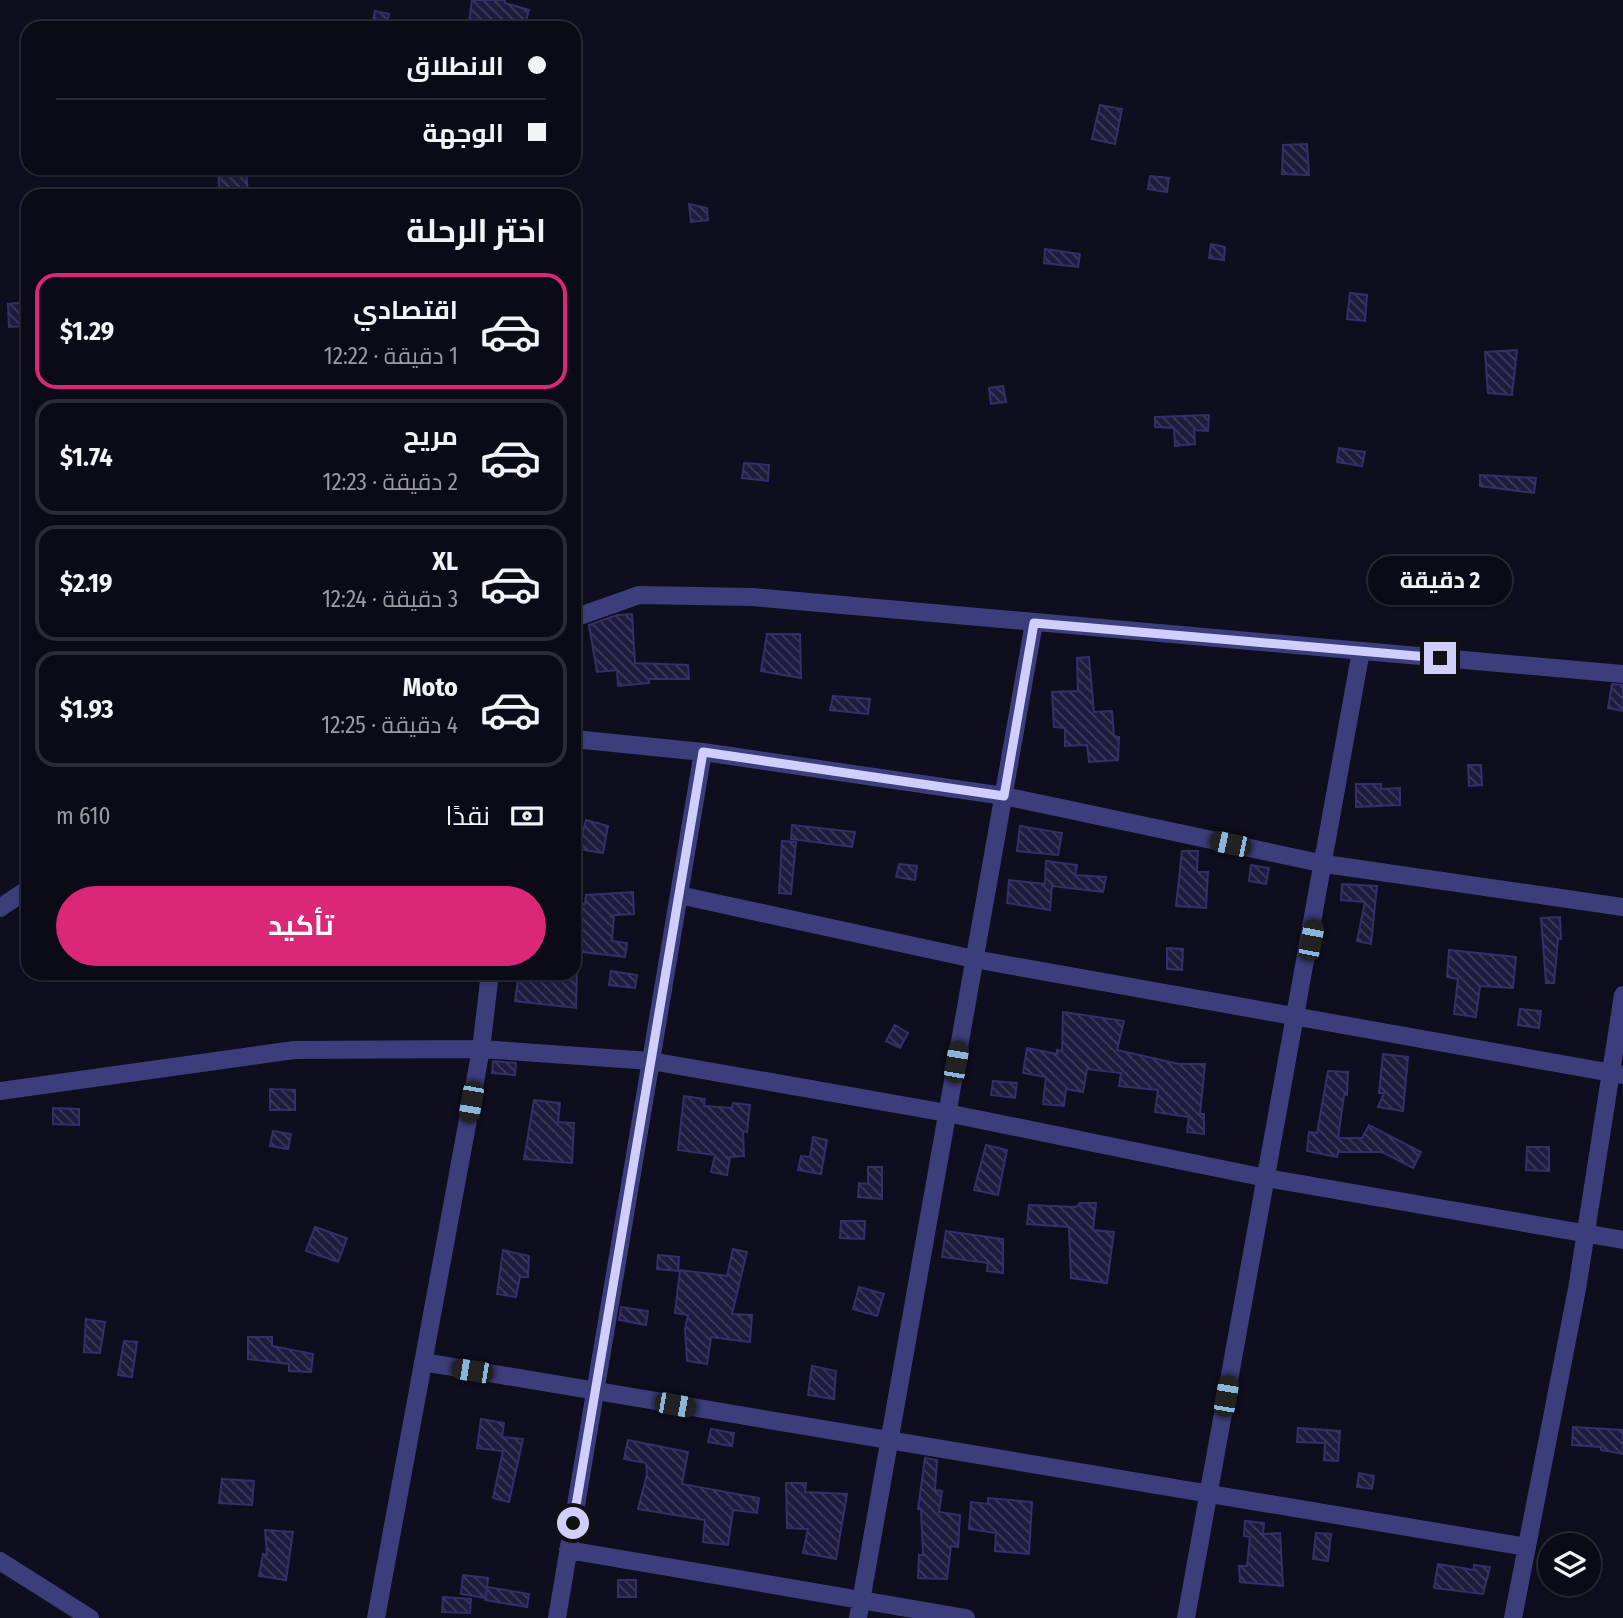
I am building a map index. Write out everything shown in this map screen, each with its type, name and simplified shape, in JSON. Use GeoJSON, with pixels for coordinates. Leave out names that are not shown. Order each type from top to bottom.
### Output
{"type":"FeatureCollection","features":[{"type":"Feature","properties":{"kind":"street"},"geometry":{"type":"LineString","coordinates":[[581,616],[639,596],[752,597],[1623,674]]}},
{"type":"Feature","properties":{"kind":"street"},"geometry":{"type":"LineString","coordinates":[[858,1618],[1034,623]]}},
{"type":"Feature","properties":{"kind":"street"},"geometry":{"type":"LineString","coordinates":[[1186,1618],[1325,864],[1361,651]]}},
{"type":"Feature","properties":{"kind":"street"},"geometry":{"type":"LineString","coordinates":[[581,740],[703,752],[1004,796],[1325,864],[1623,907]]}},
{"type":"Feature","properties":{"kind":"street"},"geometry":{"type":"LineString","coordinates":[[557,1618],[703,752]]}},
{"type":"Feature","properties":{"kind":"street"},"geometry":{"type":"LineString","coordinates":[[0,908],[21,894]]}},
{"type":"Feature","properties":{"kind":"street"},"geometry":{"type":"LineString","coordinates":[[679,895],[974,959],[1617,1073]]}},
{"type":"Feature","properties":{"kind":"street"},"geometry":{"type":"LineString","coordinates":[[376,1618],[481,1049],[489,980]]}},
{"type":"Feature","properties":{"kind":"street"},"geometry":{"type":"LineString","coordinates":[[1513,1618],[1617,1073],[1623,995]]}},
{"type":"Feature","properties":{"kind":"street"},"geometry":{"type":"LineString","coordinates":[[0,1091],[294,1049],[481,1049],[650,1061],[947,1113],[1266,1178],[1623,1240]]}},
{"type":"Feature","properties":{"kind":"street"},"geometry":{"type":"LineString","coordinates":[[423,1362],[1527,1547]]}},
{"type":"Feature","properties":{"kind":"street"},"geometry":{"type":"LineString","coordinates":[[568,1550],[966,1618]]}},
{"type":"Feature","properties":{"kind":"street"},"geometry":{"type":"LineString","coordinates":[[0,1561],[90,1618]]}},
{"type":"Feature","properties":{"kind":"building"},"geometry":{"type":"Polygon","coordinates":[[[472,0],[505,0],[505,3],[529,10],[526,21],[469,21],[472,0]]]}},
{"type":"Feature","properties":{"kind":"building"},"geometry":{"type":"Polygon","coordinates":[[[375,11],[389,14],[388,21],[373,21],[375,11]]]}},
{"type":"Feature","properties":{"kind":"building"},"geometry":{"type":"Polygon","coordinates":[[[1100,105],[1122,109],[1115,144],[1092,139],[1100,105]]]}},
{"type":"Feature","properties":{"kind":"building"},"geometry":{"type":"Polygon","coordinates":[[[1307,144],[1309,175],[1282,174],[1283,145],[1307,144]]]}},
{"type":"Feature","properties":{"kind":"building"},"geometry":{"type":"Polygon","coordinates":[[[218,175],[246,175],[248,189],[219,189],[218,175]]]}},
{"type":"Feature","properties":{"kind":"building"},"geometry":{"type":"Polygon","coordinates":[[[1150,176],[1169,178],[1167,192],[1148,189],[1150,176]]]}},
{"type":"Feature","properties":{"kind":"building"},"geometry":{"type":"Polygon","coordinates":[[[689,204],[707,208],[708,220],[691,222],[689,204]]]}},
{"type":"Feature","properties":{"kind":"building"},"geometry":{"type":"Polygon","coordinates":[[[1211,244],[1225,247],[1224,260],[1209,258],[1211,244]]]}},
{"type":"Feature","properties":{"kind":"building"},"geometry":{"type":"Polygon","coordinates":[[[1045,249],[1080,254],[1078,267],[1044,263],[1045,249]]]}},
{"type":"Feature","properties":{"kind":"building"},"geometry":{"type":"Polygon","coordinates":[[[1350,293],[1367,295],[1365,321],[1347,319],[1350,293]]]}},
{"type":"Feature","properties":{"kind":"building"},"geometry":{"type":"Polygon","coordinates":[[[21,303],[21,326],[9,327],[8,304],[21,303]]]}},
{"type":"Feature","properties":{"kind":"building"},"geometry":{"type":"Polygon","coordinates":[[[1517,350],[1512,395],[1488,393],[1485,352],[1517,350]]]}},
{"type":"Feature","properties":{"kind":"building"},"geometry":{"type":"Polygon","coordinates":[[[1003,386],[1006,402],[991,404],[989,388],[1003,386]]]}},
{"type":"Feature","properties":{"kind":"building"},"geometry":{"type":"Polygon","coordinates":[[[1209,415],[1208,431],[1194,430],[1195,444],[1175,446],[1174,428],[1155,427],[1155,417],[1209,415]]]}},
{"type":"Feature","properties":{"kind":"building"},"geometry":{"type":"Polygon","coordinates":[[[1339,448],[1365,452],[1362,466],[1337,462],[1339,448]]]}},
{"type":"Feature","properties":{"kind":"building"},"geometry":{"type":"Polygon","coordinates":[[[744,463],[769,465],[768,481],[742,478],[744,463]]]}},
{"type":"Feature","properties":{"kind":"building"},"geometry":{"type":"Polygon","coordinates":[[[1480,475],[1536,478],[1534,493],[1480,486],[1480,475]]]}},
{"type":"Feature","properties":{"kind":"building"},"geometry":{"type":"Polygon","coordinates":[[[632,614],[635,663],[688,665],[689,679],[649,679],[649,683],[618,686],[617,670],[597,672],[589,625],[617,615],[632,614]]]}},
{"type":"Feature","properties":{"kind":"building"},"geometry":{"type":"Polygon","coordinates":[[[767,634],[800,634],[801,678],[761,671],[767,634]]]}},
{"type":"Feature","properties":{"kind":"building"},"geometry":{"type":"Polygon","coordinates":[[[1089,657],[1094,712],[1112,711],[1114,736],[1119,737],[1118,760],[1089,762],[1087,745],[1065,746],[1065,728],[1054,727],[1052,692],[1078,691],[1077,658],[1089,657]]]}},
{"type":"Feature","properties":{"kind":"building"},"geometry":{"type":"Polygon","coordinates":[[[1612,684],[1623,685],[1623,711],[1608,708],[1612,684]]]}},
{"type":"Feature","properties":{"kind":"building"},"geometry":{"type":"Polygon","coordinates":[[[833,696],[870,699],[868,714],[830,710],[833,696]]]}},
{"type":"Feature","properties":{"kind":"building"},"geometry":{"type":"Polygon","coordinates":[[[1468,765],[1481,765],[1482,785],[1469,786],[1468,765]]]}},
{"type":"Feature","properties":{"kind":"building"},"geometry":{"type":"Polygon","coordinates":[[[1356,784],[1381,784],[1381,789],[1400,788],[1400,805],[1356,807],[1356,784]]]}},
{"type":"Feature","properties":{"kind":"building"},"geometry":{"type":"Polygon","coordinates":[[[586,820],[608,826],[603,853],[581,849],[586,820]]]}},
{"type":"Feature","properties":{"kind":"building"},"geometry":{"type":"Polygon","coordinates":[[[792,825],[855,832],[852,847],[791,839],[792,825]]]}},
{"type":"Feature","properties":{"kind":"building"},"geometry":{"type":"Polygon","coordinates":[[[1020,826],[1062,833],[1058,855],[1017,851],[1020,826]]]}},
{"type":"Feature","properties":{"kind":"building"},"geometry":{"type":"Polygon","coordinates":[[[782,841],[796,842],[791,894],[779,893],[782,841]]]}},
{"type":"Feature","properties":{"kind":"building"},"geometry":{"type":"Polygon","coordinates":[[[1182,851],[1198,851],[1197,872],[1208,872],[1206,908],[1176,906],[1182,851]]]}},
{"type":"Feature","properties":{"kind":"building"},"geometry":{"type":"Polygon","coordinates":[[[1046,861],[1077,865],[1075,875],[1106,877],[1103,892],[1052,886],[1050,910],[1007,903],[1009,880],[1045,884],[1046,861]]]}},
{"type":"Feature","properties":{"kind":"building"},"geometry":{"type":"Polygon","coordinates":[[[899,864],[917,866],[915,880],[896,877],[899,864]]]}},
{"type":"Feature","properties":{"kind":"building"},"geometry":{"type":"Polygon","coordinates":[[[1251,865],[1269,868],[1266,884],[1249,881],[1251,865]]]}},
{"type":"Feature","properties":{"kind":"building"},"geometry":{"type":"Polygon","coordinates":[[[1342,884],[1377,886],[1371,944],[1357,941],[1365,902],[1341,900],[1342,884]]]}},
{"type":"Feature","properties":{"kind":"building"},"geometry":{"type":"Polygon","coordinates":[[[633,892],[634,914],[614,915],[612,941],[627,943],[625,957],[581,952],[581,904],[585,904],[586,895],[633,892]]]}},
{"type":"Feature","properties":{"kind":"building"},"geometry":{"type":"Polygon","coordinates":[[[1560,917],[1561,939],[1558,939],[1554,983],[1546,983],[1541,918],[1560,917]]]}},
{"type":"Feature","properties":{"kind":"building"},"geometry":{"type":"Polygon","coordinates":[[[1167,948],[1183,949],[1182,970],[1167,969],[1167,948]]]}},
{"type":"Feature","properties":{"kind":"building"},"geometry":{"type":"Polygon","coordinates":[[[1449,950],[1516,957],[1513,988],[1480,986],[1476,1017],[1454,1014],[1458,979],[1447,977],[1449,950]]]}},
{"type":"Feature","properties":{"kind":"building"},"geometry":{"type":"Polygon","coordinates":[[[611,971],[637,975],[635,988],[609,985],[611,971]]]}},
{"type":"Feature","properties":{"kind":"building"},"geometry":{"type":"Polygon","coordinates":[[[518,980],[577,980],[576,1008],[515,1001],[518,980]]]}},
{"type":"Feature","properties":{"kind":"building"},"geometry":{"type":"Polygon","coordinates":[[[1520,1009],[1541,1011],[1539,1028],[1518,1025],[1520,1009]]]}},
{"type":"Feature","properties":{"kind":"building"},"geometry":{"type":"Polygon","coordinates":[[[1063,1012],[1124,1021],[1117,1050],[1179,1064],[1205,1064],[1200,1114],[1204,1114],[1204,1134],[1187,1132],[1189,1117],[1155,1112],[1158,1090],[1119,1086],[1121,1073],[1087,1069],[1083,1092],[1066,1089],[1064,1106],[1043,1104],[1046,1077],[1023,1073],[1027,1048],[1057,1054],[1057,1050],[1062,1051],[1063,1012]]]}},
{"type":"Feature","properties":{"kind":"building"},"geometry":{"type":"Polygon","coordinates":[[[895,1025],[908,1033],[900,1048],[886,1041],[895,1025]]]}},
{"type":"Feature","properties":{"kind":"building"},"geometry":{"type":"Polygon","coordinates":[[[1383,1054],[1408,1057],[1403,1111],[1378,1107],[1384,1093],[1379,1093],[1383,1054]]]}},
{"type":"Feature","properties":{"kind":"building"},"geometry":{"type":"Polygon","coordinates":[[[493,1061],[516,1063],[515,1075],[492,1073],[493,1061]]]}},
{"type":"Feature","properties":{"kind":"building"},"geometry":{"type":"Polygon","coordinates":[[[1328,1071],[1348,1072],[1347,1095],[1344,1095],[1338,1138],[1362,1138],[1369,1125],[1421,1152],[1413,1168],[1382,1152],[1338,1152],[1337,1157],[1307,1151],[1309,1132],[1317,1133],[1328,1071]]]}},
{"type":"Feature","properties":{"kind":"building"},"geometry":{"type":"Polygon","coordinates":[[[993,1081],[1017,1083],[1015,1098],[991,1095],[993,1081]]]}},
{"type":"Feature","properties":{"kind":"building"},"geometry":{"type":"Polygon","coordinates":[[[270,1089],[295,1090],[295,1110],[270,1110],[270,1089]]]}},
{"type":"Feature","properties":{"kind":"building"},"geometry":{"type":"Polygon","coordinates":[[[684,1096],[705,1099],[704,1106],[732,1108],[733,1103],[750,1105],[747,1132],[743,1131],[744,1156],[730,1157],[727,1175],[711,1172],[715,1155],[678,1150],[684,1096]]]}},
{"type":"Feature","properties":{"kind":"building"},"geometry":{"type":"Polygon","coordinates":[[[534,1100],[560,1103],[558,1122],[574,1123],[572,1163],[524,1159],[534,1100]]]}},
{"type":"Feature","properties":{"kind":"building"},"geometry":{"type":"Polygon","coordinates":[[[53,1108],[79,1109],[79,1125],[53,1124],[53,1108]]]}},
{"type":"Feature","properties":{"kind":"building"},"geometry":{"type":"Polygon","coordinates":[[[273,1131],[291,1134],[288,1149],[270,1146],[273,1131]]]}},
{"type":"Feature","properties":{"kind":"building"},"geometry":{"type":"Polygon","coordinates":[[[813,1137],[827,1140],[821,1174],[798,1170],[801,1156],[810,1157],[813,1137]]]}},
{"type":"Feature","properties":{"kind":"building"},"geometry":{"type":"Polygon","coordinates":[[[986,1145],[1007,1150],[998,1195],[974,1190],[986,1145]]]}},
{"type":"Feature","properties":{"kind":"building"},"geometry":{"type":"Polygon","coordinates":[[[1527,1147],[1549,1147],[1549,1171],[1526,1170],[1527,1147]]]}},
{"type":"Feature","properties":{"kind":"building"},"geometry":{"type":"Polygon","coordinates":[[[868,1167],[882,1167],[882,1199],[858,1197],[859,1183],[868,1184],[868,1167]]]}},
{"type":"Feature","properties":{"kind":"building"},"geometry":{"type":"Polygon","coordinates":[[[1080,1203],[1096,1203],[1093,1230],[1114,1232],[1107,1283],[1071,1278],[1069,1227],[1027,1224],[1029,1205],[1076,1207],[1080,1203]]]}},
{"type":"Feature","properties":{"kind":"building"},"geometry":{"type":"Polygon","coordinates":[[[841,1221],[865,1221],[864,1239],[840,1238],[841,1221]]]}},
{"type":"Feature","properties":{"kind":"building"},"geometry":{"type":"Polygon","coordinates":[[[315,1227],[347,1238],[338,1262],[306,1251],[315,1227]]]}},
{"type":"Feature","properties":{"kind":"building"},"geometry":{"type":"Polygon","coordinates":[[[946,1231],[1003,1239],[1003,1273],[987,1271],[988,1263],[942,1257],[946,1231]]]}},
{"type":"Feature","properties":{"kind":"building"},"geometry":{"type":"Polygon","coordinates":[[[733,1249],[747,1252],[732,1314],[752,1315],[750,1342],[711,1337],[707,1364],[687,1361],[685,1329],[688,1315],[675,1313],[680,1270],[727,1276],[733,1249]]]}},
{"type":"Feature","properties":{"kind":"building"},"geometry":{"type":"Polygon","coordinates":[[[503,1250],[529,1256],[528,1277],[520,1277],[516,1297],[497,1294],[503,1250]]]}},
{"type":"Feature","properties":{"kind":"building"},"geometry":{"type":"Polygon","coordinates":[[[658,1255],[679,1257],[678,1271],[657,1269],[658,1255]]]}},
{"type":"Feature","properties":{"kind":"building"},"geometry":{"type":"Polygon","coordinates":[[[859,1287],[884,1294],[877,1316],[853,1309],[859,1287]]]}},
{"type":"Feature","properties":{"kind":"building"},"geometry":{"type":"Polygon","coordinates":[[[621,1307],[648,1311],[646,1325],[619,1320],[621,1307]]]}},
{"type":"Feature","properties":{"kind":"building"},"geometry":{"type":"Polygon","coordinates":[[[86,1319],[105,1322],[100,1353],[84,1352],[86,1319]]]}},
{"type":"Feature","properties":{"kind":"building"},"geometry":{"type":"Polygon","coordinates":[[[248,1337],[272,1337],[272,1346],[313,1354],[311,1372],[289,1371],[289,1364],[248,1359],[248,1337]]]}},
{"type":"Feature","properties":{"kind":"building"},"geometry":{"type":"Polygon","coordinates":[[[124,1341],[137,1342],[132,1377],[118,1375],[124,1341]]]}},
{"type":"Feature","properties":{"kind":"building"},"geometry":{"type":"Polygon","coordinates":[[[812,1366],[836,1371],[834,1399],[808,1395],[812,1366]]]}},
{"type":"Feature","properties":{"kind":"building"},"geometry":{"type":"Polygon","coordinates":[[[481,1419],[504,1423],[502,1437],[523,1439],[509,1502],[493,1498],[503,1451],[477,1448],[481,1419]]]}},
{"type":"Feature","properties":{"kind":"building"},"geometry":{"type":"Polygon","coordinates":[[[1573,1427],[1623,1430],[1623,1454],[1601,1450],[1601,1447],[1572,1445],[1573,1427]]]}},
{"type":"Feature","properties":{"kind":"building"},"geometry":{"type":"Polygon","coordinates":[[[1298,1428],[1340,1431],[1338,1461],[1324,1460],[1325,1443],[1297,1442],[1298,1428]]]}},
{"type":"Feature","properties":{"kind":"building"},"geometry":{"type":"Polygon","coordinates":[[[711,1429],[734,1433],[732,1446],[708,1442],[711,1429]]]}},
{"type":"Feature","properties":{"kind":"building"},"geometry":{"type":"Polygon","coordinates":[[[628,1440],[688,1452],[682,1484],[759,1498],[757,1513],[733,1510],[728,1545],[703,1542],[705,1520],[638,1509],[647,1474],[646,1463],[624,1459],[628,1440]]]}},
{"type":"Feature","properties":{"kind":"building"},"geometry":{"type":"Polygon","coordinates":[[[925,1458],[937,1460],[935,1490],[942,1491],[939,1512],[960,1515],[958,1547],[951,1546],[947,1579],[918,1578],[919,1555],[923,1555],[921,1509],[918,1509],[925,1458]]]}},
{"type":"Feature","properties":{"kind":"building"},"geometry":{"type":"Polygon","coordinates":[[[1359,1473],[1374,1476],[1372,1489],[1357,1487],[1359,1473]]]}},
{"type":"Feature","properties":{"kind":"building"},"geometry":{"type":"Polygon","coordinates":[[[222,1479],[254,1481],[252,1505],[219,1503],[222,1479]]]}},
{"type":"Feature","properties":{"kind":"building"},"geometry":{"type":"Polygon","coordinates":[[[786,1483],[806,1483],[805,1492],[847,1494],[836,1559],[803,1553],[808,1529],[787,1528],[786,1483]]]}},
{"type":"Feature","properties":{"kind":"building"},"geometry":{"type":"Polygon","coordinates":[[[988,1498],[1032,1502],[1029,1554],[995,1551],[996,1533],[969,1529],[971,1502],[988,1504],[988,1498]]]}},
{"type":"Feature","properties":{"kind":"building"},"geometry":{"type":"Polygon","coordinates":[[[1245,1521],[1264,1523],[1263,1534],[1280,1533],[1283,1586],[1240,1582],[1239,1566],[1247,1566],[1250,1537],[1244,1536],[1245,1521]]]}},
{"type":"Feature","properties":{"kind":"building"},"geometry":{"type":"Polygon","coordinates":[[[265,1530],[293,1532],[286,1580],[259,1576],[263,1554],[267,1555],[265,1530]]]}},
{"type":"Feature","properties":{"kind":"building"},"geometry":{"type":"Polygon","coordinates":[[[1316,1533],[1331,1534],[1328,1561],[1313,1559],[1316,1533]]]}},
{"type":"Feature","properties":{"kind":"building"},"geometry":{"type":"Polygon","coordinates":[[[1438,1564],[1474,1570],[1474,1565],[1490,1567],[1483,1594],[1434,1588],[1438,1564]]]}},
{"type":"Feature","properties":{"kind":"building"},"geometry":{"type":"Polygon","coordinates":[[[463,1575],[488,1578],[486,1598],[461,1594],[463,1575]]]}},
{"type":"Feature","properties":{"kind":"building"},"geometry":{"type":"Polygon","coordinates":[[[618,1580],[636,1580],[636,1597],[618,1597],[618,1580]]]}},
{"type":"Feature","properties":{"kind":"building"},"geometry":{"type":"Polygon","coordinates":[[[487,1587],[529,1594],[527,1607],[485,1600],[487,1587]]]}},
{"type":"Feature","properties":{"kind":"building"},"geometry":{"type":"Polygon","coordinates":[[[443,1597],[471,1599],[470,1613],[442,1612],[443,1597]]]}},
{"type":"Feature","properties":{"kind":"route"},"geometry":{"type":"LineString","coordinates":[[573,1523],[703,752],[1004,796],[1034,623],[1440,658]]}}]}
